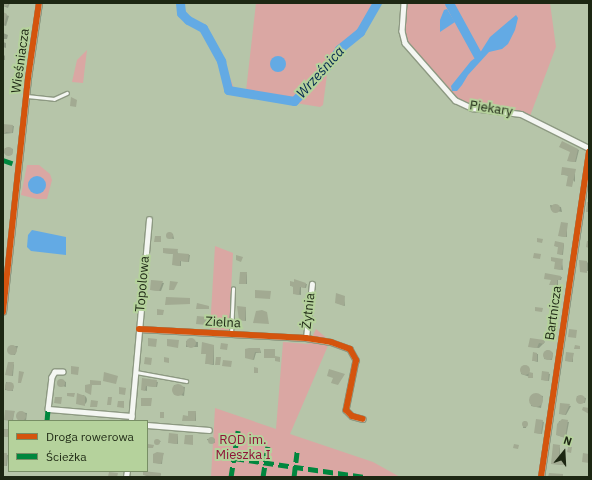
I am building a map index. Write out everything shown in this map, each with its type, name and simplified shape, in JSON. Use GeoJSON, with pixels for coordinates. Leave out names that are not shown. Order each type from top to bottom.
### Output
{"type":"FeatureCollection","features":[{"type":"Feature","properties":{"kind":"street","name":"Wieśniacza"},"geometry":{"type":"LineString","coordinates":[[3,312],[39,3]]}},
{"type":"Feature","properties":{"kind":"street","name":"Piekary"},"geometry":{"type":"LineString","coordinates":[[404,3],[402,31],[405,43],[455,100],[480,110],[521,114],[589,148]]}},
{"type":"Feature","properties":{"kind":"street","name":"Bartnicza"},"geometry":{"type":"LineString","coordinates":[[541,477],[589,152]]}},
{"type":"Feature","properties":{"kind":"street","name":"Topolowa"},"geometry":{"type":"LineString","coordinates":[[63,372],[55,372],[52,377],[48,409],[132,418],[149,220]]}},
{"type":"Feature","properties":{"kind":"street","name":"Żytnia"},"geometry":{"type":"LineString","coordinates":[[306,338],[312,284]]}},
{"type":"Feature","properties":{"kind":"street","name":"Zielna"},"geometry":{"type":"LineString","coordinates":[[139,329],[306,338],[331,342],[352,350],[356,360],[346,410],[352,416],[363,419]]}},
{"type":"Feature","properties":{"kind":"street"},"geometry":{"type":"LineString","coordinates":[[148,425],[209,430]]}},
{"type":"Feature","properties":{"kind":"lane"},"geometry":{"type":"LineString","coordinates":[[27,96],[54,99],[67,93]]}},
{"type":"Feature","properties":{"kind":"lane","name":"Zielna"},"geometry":{"type":"LineString","coordinates":[[231,335],[233,289]]}},
{"type":"Feature","properties":{"kind":"lane"},"geometry":{"type":"LineString","coordinates":[[136,372],[186,381]]}},
{"type":"Feature","properties":{"kind":"green space"},"geometry":{"type":"Polygon","coordinates":[[[178,3],[181,3],[185,16],[206,28],[222,57],[234,88],[246,91],[256,3],[378,3],[361,32],[338,48],[325,67],[328,67],[323,105],[320,107],[228,92],[220,62],[201,29],[186,21],[179,13],[178,3]]]}},
{"type":"Feature","properties":{"kind":"green space"},"geometry":{"type":"Polygon","coordinates":[[[406,3],[550,3],[556,47],[530,116],[506,109],[472,106],[456,98],[406,40],[404,18],[406,3]]]}},
{"type":"Feature","properties":{"kind":"green space"},"geometry":{"type":"Polygon","coordinates":[[[87,50],[83,83],[72,82],[77,60],[87,50]]]}},
{"type":"Feature","properties":{"kind":"green space"},"geometry":{"type":"Polygon","coordinates":[[[27,165],[39,165],[50,174],[52,180],[47,199],[37,199],[21,195],[27,165]]]}},
{"type":"Feature","properties":{"kind":"green space"},"geometry":{"type":"Polygon","coordinates":[[[215,246],[233,253],[229,330],[210,329],[215,246]]]}},
{"type":"Feature","properties":{"kind":"green space","name":"ROD im. Mieszka I"},"geometry":{"type":"Polygon","coordinates":[[[316,329],[330,341],[290,434],[373,462],[400,477],[211,477],[215,408],[276,429],[283,342],[309,344],[316,329]]]}},
{"type":"Feature","properties":{"kind":"water"},"geometry":{"type":"Polygon","coordinates":[[[447,9],[455,22],[440,32],[440,20],[444,10],[447,9]]]}},
{"type":"Feature","properties":{"kind":"water"},"geometry":{"type":"Polygon","coordinates":[[[516,15],[518,18],[515,30],[508,44],[502,49],[489,52],[468,75],[457,91],[452,91],[451,86],[471,61],[478,56],[490,37],[516,15]]]}},
{"type":"Feature","properties":{"kind":"water"},"geometry":{"type":"Polygon","coordinates":[[[275,56],[281,56],[286,61],[284,70],[281,72],[275,72],[270,67],[270,61],[275,56]]]}},
{"type":"Feature","properties":{"kind":"water"},"geometry":{"type":"Polygon","coordinates":[[[37,176],[43,179],[46,185],[43,191],[37,194],[31,191],[28,185],[31,179],[37,176]]]}},
{"type":"Feature","properties":{"kind":"water"},"geometry":{"type":"Polygon","coordinates":[[[32,230],[66,237],[66,255],[31,251],[27,247],[28,235],[32,230]]]}},
{"type":"Feature","properties":{"kind":"building"},"geometry":{"type":"Polygon","coordinates":[[[3,3],[8,3],[8,5],[3,7],[3,3]]]}},
{"type":"Feature","properties":{"kind":"building"},"geometry":{"type":"Polygon","coordinates":[[[3,12],[7,14],[4,26],[3,26],[3,12]]]}},
{"type":"Feature","properties":{"kind":"building"},"geometry":{"type":"Polygon","coordinates":[[[71,97],[77,100],[76,107],[70,106],[71,97]]]}},
{"type":"Feature","properties":{"kind":"building"},"geometry":{"type":"Polygon","coordinates":[[[3,124],[13,125],[12,133],[6,132],[3,135],[3,124]]]}},
{"type":"Feature","properties":{"kind":"building"},"geometry":{"type":"Polygon","coordinates":[[[562,141],[578,149],[575,162],[567,161],[570,152],[559,147],[562,141]]]}},
{"type":"Feature","properties":{"kind":"building"},"geometry":{"type":"Polygon","coordinates":[[[6,147],[10,147],[12,151],[10,155],[6,155],[4,153],[4,149],[6,147]]]}},
{"type":"Feature","properties":{"kind":"building"},"geometry":{"type":"Polygon","coordinates":[[[562,167],[576,169],[572,187],[566,186],[568,175],[561,175],[562,167]]]}},
{"type":"Feature","properties":{"kind":"building"},"geometry":{"type":"Polygon","coordinates":[[[587,202],[589,202],[589,212],[586,212],[587,202]]]}},
{"type":"Feature","properties":{"kind":"building"},"geometry":{"type":"Polygon","coordinates":[[[555,203],[560,208],[555,213],[550,208],[555,203]]]}},
{"type":"Feature","properties":{"kind":"building"},"geometry":{"type":"Polygon","coordinates":[[[561,222],[568,223],[566,237],[558,236],[561,222]]]}},
{"type":"Feature","properties":{"kind":"building"},"geometry":{"type":"Polygon","coordinates":[[[169,231],[172,232],[172,238],[169,239],[166,238],[165,235],[166,232],[169,231]]]}},
{"type":"Feature","properties":{"kind":"building"},"geometry":{"type":"Polygon","coordinates":[[[155,236],[161,236],[161,242],[154,242],[155,236]]]}},
{"type":"Feature","properties":{"kind":"building"},"geometry":{"type":"Polygon","coordinates":[[[537,238],[543,239],[542,243],[537,242],[537,238]]]}},
{"type":"Feature","properties":{"kind":"building"},"geometry":{"type":"Polygon","coordinates":[[[555,241],[564,243],[562,255],[557,254],[558,247],[554,246],[555,241]]]}},
{"type":"Feature","properties":{"kind":"building"},"geometry":{"type":"Polygon","coordinates":[[[587,241],[589,241],[589,248],[586,247],[587,241]]]}},
{"type":"Feature","properties":{"kind":"building"},"geometry":{"type":"Polygon","coordinates":[[[163,248],[178,249],[177,253],[189,254],[188,262],[180,261],[180,266],[172,265],[173,254],[163,253],[163,248]]]}},
{"type":"Feature","properties":{"kind":"building"},"geometry":{"type":"Polygon","coordinates":[[[534,253],[541,254],[540,259],[533,258],[534,253]]]}},
{"type":"Feature","properties":{"kind":"building"},"geometry":{"type":"Polygon","coordinates":[[[236,255],[243,257],[241,262],[236,260],[236,255]]]}},
{"type":"Feature","properties":{"kind":"building"},"geometry":{"type":"Polygon","coordinates":[[[551,257],[563,259],[561,270],[554,269],[555,262],[551,261],[551,257]]]}},
{"type":"Feature","properties":{"kind":"building"},"geometry":{"type":"Polygon","coordinates":[[[579,260],[587,261],[587,273],[580,272],[579,260]]]}},
{"type":"Feature","properties":{"kind":"building"},"geometry":{"type":"Polygon","coordinates":[[[240,272],[247,272],[246,284],[239,284],[240,272]]]}},
{"type":"Feature","properties":{"kind":"building"},"geometry":{"type":"Polygon","coordinates":[[[545,273],[561,276],[560,280],[557,280],[557,285],[549,285],[551,280],[544,279],[545,273]]]}},
{"type":"Feature","properties":{"kind":"building"},"geometry":{"type":"Polygon","coordinates":[[[294,279],[306,283],[305,288],[300,287],[299,295],[293,294],[293,286],[290,286],[290,281],[294,282],[294,279]]]}},
{"type":"Feature","properties":{"kind":"building"},"geometry":{"type":"Polygon","coordinates":[[[151,280],[163,281],[159,291],[150,290],[151,280]]]}},
{"type":"Feature","properties":{"kind":"building"},"geometry":{"type":"Polygon","coordinates":[[[170,281],[178,282],[174,290],[169,290],[170,281]]]}},
{"type":"Feature","properties":{"kind":"building"},"geometry":{"type":"Polygon","coordinates":[[[255,290],[271,291],[270,299],[255,298],[255,290]]]}},
{"type":"Feature","properties":{"kind":"building"},"geometry":{"type":"Polygon","coordinates":[[[336,293],[345,296],[344,306],[335,303],[336,293]]]}},
{"type":"Feature","properties":{"kind":"building"},"geometry":{"type":"Polygon","coordinates":[[[166,297],[190,298],[190,304],[165,305],[166,297]]]}},
{"type":"Feature","properties":{"kind":"building"},"geometry":{"type":"Polygon","coordinates":[[[553,301],[559,302],[558,309],[551,308],[553,301]]]}},
{"type":"Feature","properties":{"kind":"building"},"geometry":{"type":"Polygon","coordinates":[[[197,303],[209,306],[209,309],[196,309],[197,303]]]}},
{"type":"Feature","properties":{"kind":"building"},"geometry":{"type":"Polygon","coordinates":[[[237,306],[246,307],[245,321],[239,320],[237,306]]]}},
{"type":"Feature","properties":{"kind":"building"},"geometry":{"type":"Polygon","coordinates":[[[535,307],[543,308],[542,312],[535,311],[535,307]]]}},
{"type":"Feature","properties":{"kind":"building"},"geometry":{"type":"Polygon","coordinates":[[[157,309],[164,310],[163,315],[157,315],[157,309]]]}},
{"type":"Feature","properties":{"kind":"building"},"geometry":{"type":"Polygon","coordinates":[[[262,310],[267,312],[269,324],[253,323],[256,311],[262,310]]]}},
{"type":"Feature","properties":{"kind":"building"},"geometry":{"type":"Polygon","coordinates":[[[197,316],[208,317],[207,325],[196,324],[197,316]]]}},
{"type":"Feature","properties":{"kind":"building"},"geometry":{"type":"Polygon","coordinates":[[[569,329],[577,330],[576,338],[568,337],[569,329]]]}},
{"type":"Feature","properties":{"kind":"building"},"geometry":{"type":"Polygon","coordinates":[[[148,338],[157,339],[156,347],[148,346],[148,338]]]}},
{"type":"Feature","properties":{"kind":"building"},"geometry":{"type":"Polygon","coordinates":[[[189,338],[193,338],[195,339],[195,347],[189,348],[186,345],[186,341],[189,338]]]}},
{"type":"Feature","properties":{"kind":"building"},"geometry":{"type":"Polygon","coordinates":[[[530,338],[544,340],[544,344],[539,343],[537,348],[528,347],[530,338]]]}},
{"type":"Feature","properties":{"kind":"building"},"geometry":{"type":"Polygon","coordinates":[[[167,339],[179,340],[178,348],[167,346],[167,339]]]}},
{"type":"Feature","properties":{"kind":"building"},"geometry":{"type":"Polygon","coordinates":[[[202,342],[214,345],[213,364],[205,364],[206,354],[201,354],[202,342]]]}},
{"type":"Feature","properties":{"kind":"building"},"geometry":{"type":"Polygon","coordinates":[[[221,343],[228,344],[227,350],[220,349],[221,343]]]}},
{"type":"Feature","properties":{"kind":"building"},"geometry":{"type":"Polygon","coordinates":[[[10,345],[14,345],[16,346],[16,354],[10,355],[7,352],[7,348],[10,345]]]}},
{"type":"Feature","properties":{"kind":"building"},"geometry":{"type":"Polygon","coordinates":[[[575,345],[580,346],[580,349],[574,349],[575,345]]]}},
{"type":"Feature","properties":{"kind":"building"},"geometry":{"type":"Polygon","coordinates":[[[260,348],[260,353],[255,352],[253,360],[245,358],[245,349],[260,348]]]}},
{"type":"Feature","properties":{"kind":"building"},"geometry":{"type":"Polygon","coordinates":[[[264,349],[275,349],[275,356],[280,357],[280,362],[275,361],[275,358],[264,358],[264,349]]]}},
{"type":"Feature","properties":{"kind":"building"},"geometry":{"type":"Polygon","coordinates":[[[548,350],[553,355],[548,360],[543,355],[548,350]]]}},
{"type":"Feature","properties":{"kind":"building"},"geometry":{"type":"Polygon","coordinates":[[[533,352],[537,353],[537,361],[532,361],[533,352]]]}},
{"type":"Feature","properties":{"kind":"building"},"geometry":{"type":"Polygon","coordinates":[[[566,352],[574,353],[572,362],[565,361],[566,352]]]}},
{"type":"Feature","properties":{"kind":"building"},"geometry":{"type":"Polygon","coordinates":[[[145,357],[152,358],[151,365],[144,364],[145,357]]]}},
{"type":"Feature","properties":{"kind":"building"},"geometry":{"type":"Polygon","coordinates":[[[164,357],[169,358],[169,363],[164,362],[164,357]]]}},
{"type":"Feature","properties":{"kind":"building"},"geometry":{"type":"Polygon","coordinates":[[[216,357],[221,357],[220,365],[215,365],[216,357]]]}},
{"type":"Feature","properties":{"kind":"building"},"geometry":{"type":"Polygon","coordinates":[[[223,360],[232,361],[231,367],[222,366],[223,360]]]}},
{"type":"Feature","properties":{"kind":"building"},"geometry":{"type":"Polygon","coordinates":[[[8,362],[14,362],[12,376],[5,375],[8,362]]]}},
{"type":"Feature","properties":{"kind":"building"},"geometry":{"type":"Polygon","coordinates":[[[523,365],[527,365],[530,370],[527,375],[523,375],[520,372],[520,368],[523,365]]]}},
{"type":"Feature","properties":{"kind":"building"},"geometry":{"type":"Polygon","coordinates":[[[71,366],[79,367],[78,375],[71,374],[71,366]]]}},
{"type":"Feature","properties":{"kind":"building"},"geometry":{"type":"Polygon","coordinates":[[[254,367],[258,368],[258,373],[254,373],[254,367]]]}},
{"type":"Feature","properties":{"kind":"building"},"geometry":{"type":"Polygon","coordinates":[[[329,369],[345,374],[338,385],[331,383],[333,378],[327,376],[329,369]]]}},
{"type":"Feature","properties":{"kind":"building"},"geometry":{"type":"Polygon","coordinates":[[[19,371],[24,372],[21,383],[18,383],[19,371]]]}},
{"type":"Feature","properties":{"kind":"building"},"geometry":{"type":"Polygon","coordinates":[[[542,371],[549,372],[548,381],[541,380],[542,371]]]}},
{"type":"Feature","properties":{"kind":"building"},"geometry":{"type":"Polygon","coordinates":[[[104,372],[118,376],[116,384],[103,381],[104,372]]]}},
{"type":"Feature","properties":{"kind":"building"},"geometry":{"type":"Polygon","coordinates":[[[529,372],[533,373],[533,378],[528,378],[529,372]]]}},
{"type":"Feature","properties":{"kind":"building"},"geometry":{"type":"Polygon","coordinates":[[[142,378],[157,380],[156,387],[146,386],[145,391],[141,390],[142,378]]]}},
{"type":"Feature","properties":{"kind":"building"},"geometry":{"type":"Polygon","coordinates":[[[59,379],[63,379],[65,383],[63,387],[59,387],[57,385],[57,381],[59,379]]]}},
{"type":"Feature","properties":{"kind":"building"},"geometry":{"type":"Polygon","coordinates":[[[90,380],[101,381],[101,385],[92,385],[91,395],[85,392],[85,385],[90,384],[90,380]]]}},
{"type":"Feature","properties":{"kind":"building"},"geometry":{"type":"Polygon","coordinates":[[[9,381],[14,386],[9,391],[4,386],[9,381]]]}},
{"type":"Feature","properties":{"kind":"building"},"geometry":{"type":"Polygon","coordinates":[[[176,384],[180,384],[184,390],[180,396],[176,396],[172,392],[172,388],[176,384]]]}},
{"type":"Feature","properties":{"kind":"building"},"geometry":{"type":"Polygon","coordinates":[[[119,387],[126,388],[125,395],[119,394],[119,387]]]}},
{"type":"Feature","properties":{"kind":"building"},"geometry":{"type":"Polygon","coordinates":[[[67,393],[75,393],[74,397],[67,396],[67,393]]]}},
{"type":"Feature","properties":{"kind":"building"},"geometry":{"type":"Polygon","coordinates":[[[77,393],[85,396],[85,406],[76,404],[77,393]]]}},
{"type":"Feature","properties":{"kind":"building"},"geometry":{"type":"Polygon","coordinates":[[[536,393],[541,395],[543,400],[541,405],[536,407],[531,405],[529,400],[531,395],[536,393]]]}},
{"type":"Feature","properties":{"kind":"building"},"geometry":{"type":"Polygon","coordinates":[[[578,395],[582,395],[584,399],[582,403],[578,403],[576,401],[576,397],[578,395]]]}},
{"type":"Feature","properties":{"kind":"building"},"geometry":{"type":"Polygon","coordinates":[[[55,397],[62,397],[61,404],[54,403],[55,397]]]}},
{"type":"Feature","properties":{"kind":"building"},"geometry":{"type":"Polygon","coordinates":[[[108,397],[112,397],[111,405],[107,405],[108,397]]]}},
{"type":"Feature","properties":{"kind":"building"},"geometry":{"type":"Polygon","coordinates":[[[141,398],[152,398],[151,406],[141,406],[141,398]]]}},
{"type":"Feature","properties":{"kind":"building"},"geometry":{"type":"Polygon","coordinates":[[[91,400],[98,401],[97,407],[90,407],[91,400]]]}},
{"type":"Feature","properties":{"kind":"building"},"geometry":{"type":"Polygon","coordinates":[[[118,401],[124,401],[124,408],[117,407],[118,401]]]}},
{"type":"Feature","properties":{"kind":"building"},"geometry":{"type":"Polygon","coordinates":[[[560,403],[570,404],[565,415],[559,414],[560,403]]]}},
{"type":"Feature","properties":{"kind":"building"},"geometry":{"type":"Polygon","coordinates":[[[583,407],[589,408],[589,414],[582,410],[583,407]]]}},
{"type":"Feature","properties":{"kind":"building"},"geometry":{"type":"Polygon","coordinates":[[[5,410],[15,411],[12,420],[4,420],[5,410]]]}},
{"type":"Feature","properties":{"kind":"building"},"geometry":{"type":"Polygon","coordinates":[[[23,411],[26,414],[25,420],[17,420],[17,412],[23,411]]]}},
{"type":"Feature","properties":{"kind":"building"},"geometry":{"type":"Polygon","coordinates":[[[188,411],[196,411],[195,421],[182,421],[183,415],[188,416],[188,411]]]}},
{"type":"Feature","properties":{"kind":"building"},"geometry":{"type":"Polygon","coordinates":[[[160,412],[164,412],[164,418],[160,418],[160,412]]]}},
{"type":"Feature","properties":{"kind":"building"},"geometry":{"type":"Polygon","coordinates":[[[536,419],[543,420],[541,434],[534,433],[536,419]]]}},
{"type":"Feature","properties":{"kind":"building"},"geometry":{"type":"Polygon","coordinates":[[[562,419],[568,420],[565,438],[556,435],[557,424],[562,419]]]}},
{"type":"Feature","properties":{"kind":"building"},"geometry":{"type":"Polygon","coordinates":[[[525,421],[528,424],[525,427],[522,424],[525,421]]]}},
{"type":"Feature","properties":{"kind":"building"},"geometry":{"type":"Polygon","coordinates":[[[8,429],[8,437],[4,437],[2,435],[2,431],[8,429]]]}},
{"type":"Feature","properties":{"kind":"building"},"geometry":{"type":"Polygon","coordinates":[[[169,433],[178,434],[177,444],[168,443],[169,433]]]}},
{"type":"Feature","properties":{"kind":"building"},"geometry":{"type":"Polygon","coordinates":[[[185,435],[193,435],[193,445],[184,444],[185,435]]]}},
{"type":"Feature","properties":{"kind":"building"},"geometry":{"type":"Polygon","coordinates":[[[211,437],[214,440],[211,443],[208,440],[211,437]]]}},
{"type":"Feature","properties":{"kind":"building"},"geometry":{"type":"Polygon","coordinates":[[[157,439],[160,442],[157,445],[154,442],[157,439]]]}},
{"type":"Feature","properties":{"kind":"building"},"geometry":{"type":"Polygon","coordinates":[[[148,444],[154,445],[153,448],[148,448],[148,444]]]}},
{"type":"Feature","properties":{"kind":"building"},"geometry":{"type":"Polygon","coordinates":[[[514,444],[519,445],[518,449],[513,448],[514,444]]]}},
{"type":"Feature","properties":{"kind":"building"},"geometry":{"type":"Polygon","coordinates":[[[553,444],[560,445],[559,455],[560,458],[564,459],[564,465],[551,464],[553,444]]]}},
{"type":"Feature","properties":{"kind":"building"},"geometry":{"type":"Polygon","coordinates":[[[568,447],[572,447],[571,453],[567,452],[568,447]]]}},
{"type":"Feature","properties":{"kind":"building"},"geometry":{"type":"Polygon","coordinates":[[[157,452],[164,453],[161,464],[153,463],[153,454],[157,452]]]}},
{"type":"Feature","properties":{"kind":"building"},"geometry":{"type":"Polygon","coordinates":[[[3,453],[7,453],[6,466],[3,466],[3,453]]]}},
{"type":"Feature","properties":{"kind":"building"},"geometry":{"type":"Polygon","coordinates":[[[583,453],[589,454],[589,463],[582,462],[583,453]]]}},
{"type":"Feature","properties":{"kind":"building"},"geometry":{"type":"Polygon","coordinates":[[[109,472],[118,473],[117,477],[108,477],[109,472]]]}},
{"type":"Feature","properties":{"kind":"building"},"geometry":{"type":"Polygon","coordinates":[[[143,472],[161,473],[160,477],[143,475],[143,472]]]}},
{"type":"Feature","properties":{"kind":"building"},"geometry":{"type":"Polygon","coordinates":[[[549,473],[563,474],[563,477],[548,477],[549,473]]]}},
{"type":"Feature","properties":{"kind":"waterway","name":"Wrześnica"},"geometry":{"type":"LineString","coordinates":[[180,3],[181,13],[188,20],[203,28],[221,61],[228,90],[294,101],[331,62],[339,49],[360,32],[377,3]]}},
{"type":"Feature","properties":{"kind":"waterway","name":"Wrześnica"},"geometry":{"type":"LineString","coordinates":[[449,3],[478,56]]}},
{"type":"Feature","properties":{"kind":"marked path"},"geometry":{"type":"LineString","coordinates":[[3,160],[20,166]]}},
{"type":"Feature","properties":{"kind":"marked path"},"geometry":{"type":"LineString","coordinates":[[47,420],[48,409]]}},
{"type":"Feature","properties":{"kind":"marked path"},"geometry":{"type":"LineString","coordinates":[[231,477],[238,431]]}},
{"type":"Feature","properties":{"kind":"marked path"},"geometry":{"type":"LineString","coordinates":[[263,477],[268,446]]}},
{"type":"Feature","properties":{"kind":"marked path"},"geometry":{"type":"LineString","coordinates":[[294,477],[297,451]]}},
{"type":"Feature","properties":{"kind":"marked path"},"geometry":{"type":"LineString","coordinates":[[234,458],[365,477]]}},
{"type":"Feature","properties":{"kind":"cycle path"},"geometry":{"type":"LineString","coordinates":[[3,312],[28,78],[39,3]]}},
{"type":"Feature","properties":{"kind":"cycle path"},"geometry":{"type":"LineString","coordinates":[[541,477],[589,152]]}},
{"type":"Feature","properties":{"kind":"cycle path"},"geometry":{"type":"LineString","coordinates":[[139,329],[306,338],[331,342],[350,349],[356,360],[346,410],[352,416],[363,419]]}}]}
